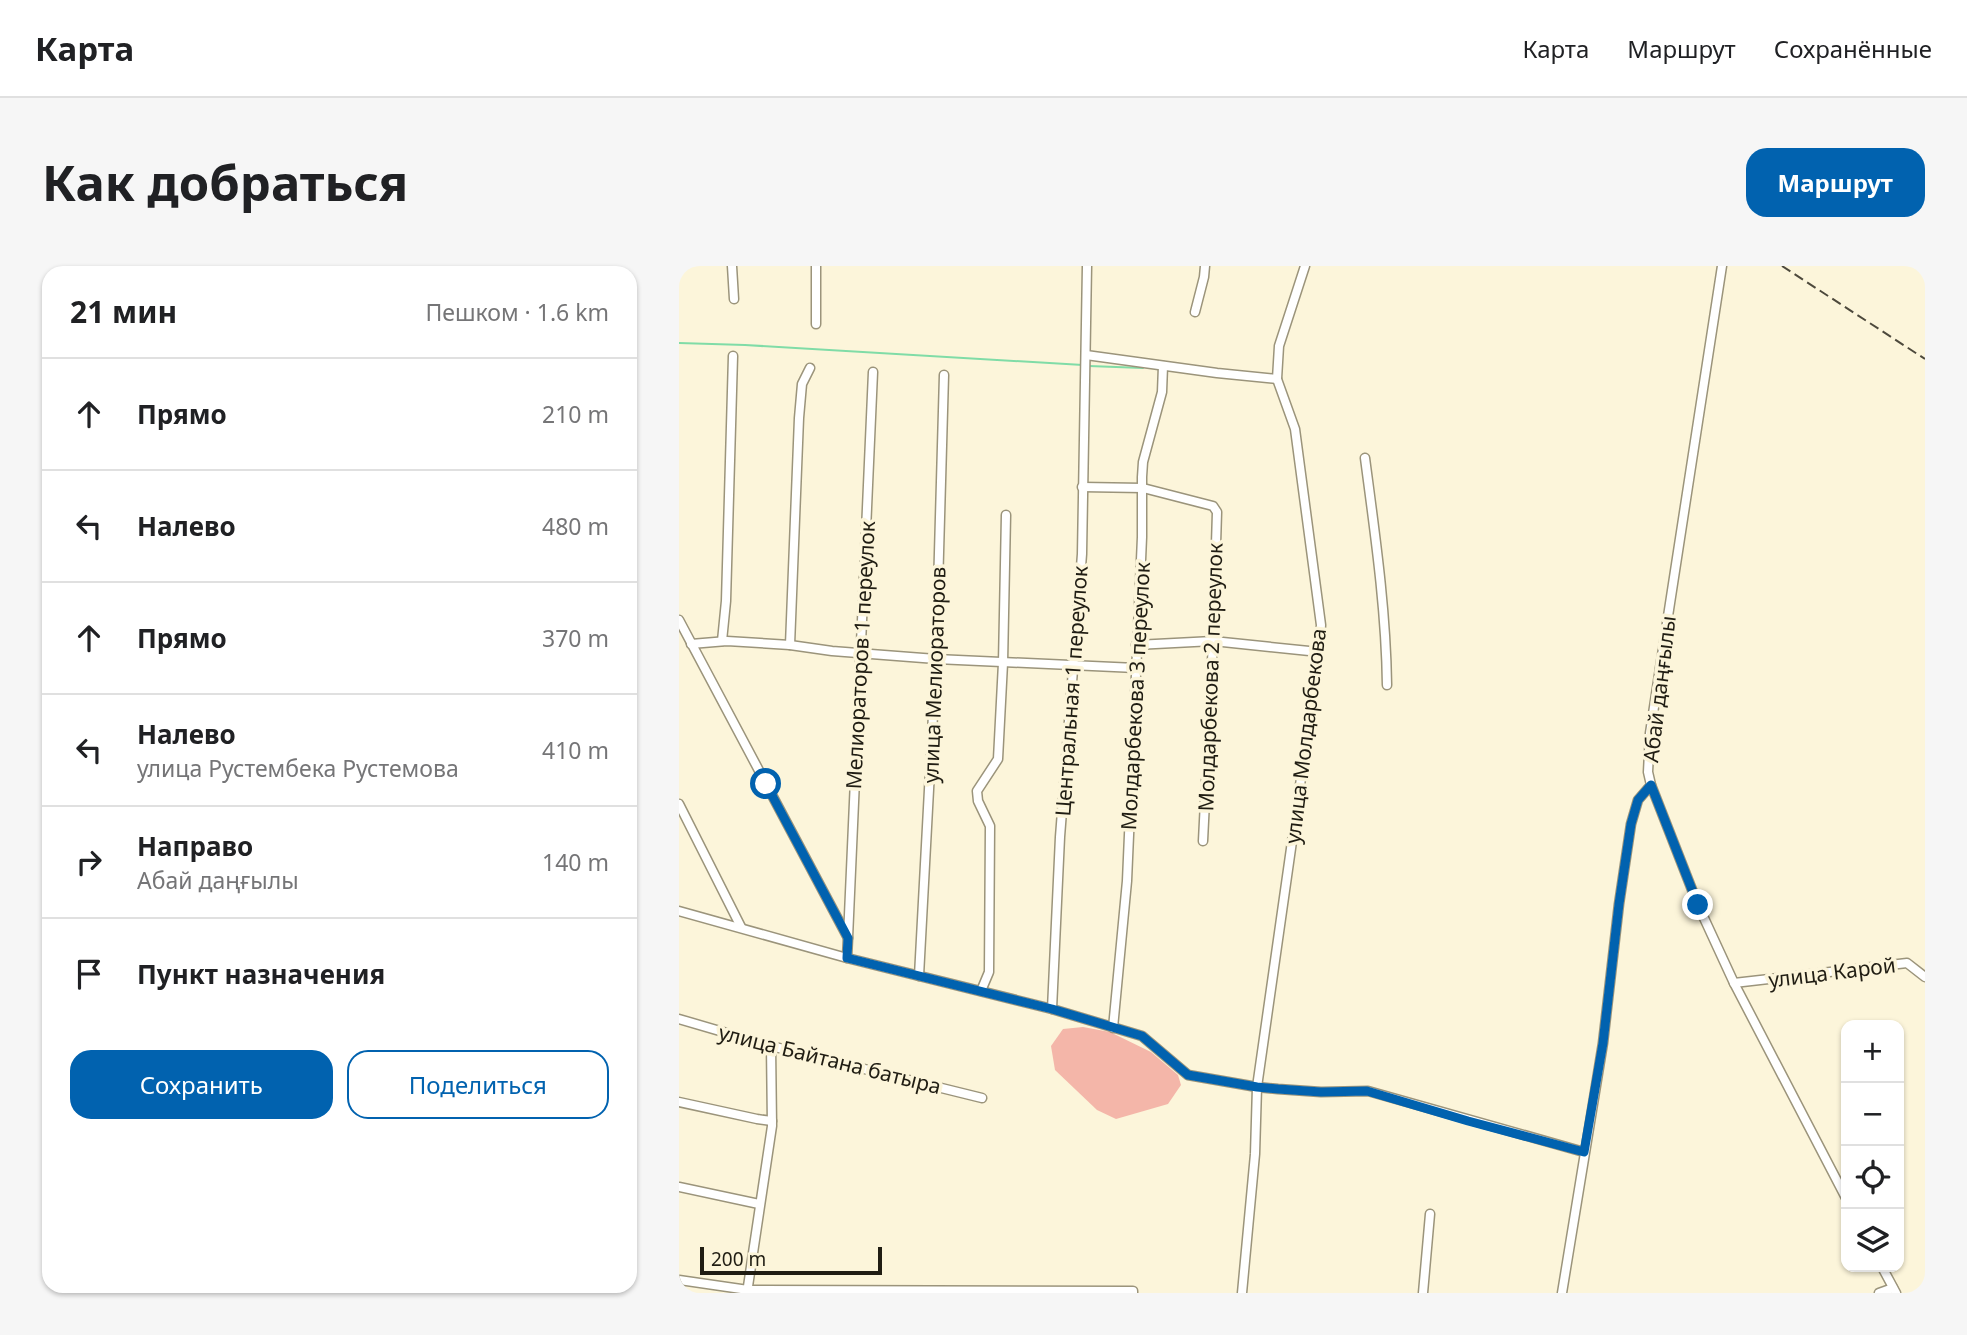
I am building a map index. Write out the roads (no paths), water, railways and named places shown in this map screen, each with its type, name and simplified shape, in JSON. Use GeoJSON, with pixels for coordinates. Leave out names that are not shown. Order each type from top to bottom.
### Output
{"type":"FeatureCollection","features":[{"type":"Feature","properties":{"kind":"street"},"geometry":{"type":"LineString","coordinates":[[733,266],[734,299]]}},
{"type":"Feature","properties":{"kind":"street"},"geometry":{"type":"LineString","coordinates":[[816,266],[816,324]]}},
{"type":"Feature","properties":{"kind":"street","name":"Центральная 1 переулок"},"geometry":{"type":"LineString","coordinates":[[1052,1009],[1060,836],[1081,554],[1087,266]]}},
{"type":"Feature","properties":{"kind":"street"},"geometry":{"type":"LineString","coordinates":[[1195,312],[1205,266]]}},
{"type":"Feature","properties":{"kind":"street","name":"улица Молдарбекова"},"geometry":{"type":"LineString","coordinates":[[1242,1293],[1255,1154],[1257,1087],[1321,625],[1295,429],[1277,379],[1279,346],[1305,266]]}},
{"type":"Feature","properties":{"kind":"street","name":"Абай даңғылы"},"geometry":{"type":"LineString","coordinates":[[1722,266],[1650,733],[1648,772],[1698,905],[1734,983],[1841,1188]]}},
{"type":"Feature","properties":{"kind":"street"},"geometry":{"type":"LineString","coordinates":[[1086,355],[1277,379]]}},
{"type":"Feature","properties":{"kind":"street"},"geometry":{"type":"LineString","coordinates":[[722,641],[726,601],[733,356]]}},
{"type":"Feature","properties":{"kind":"street","name":"Молдарбекова 3 переулок"},"geometry":{"type":"LineString","coordinates":[[1113,1028],[1127,881],[1143,462],[1162,392],[1163,366]]}},
{"type":"Feature","properties":{"kind":"street"},"geometry":{"type":"LineString","coordinates":[[790,645],[799,418],[802,384],[810,368]]}},
{"type":"Feature","properties":{"kind":"street","name":"Мелиораторов 1 переулок"},"geometry":{"type":"LineString","coordinates":[[847,958],[873,372]]}},
{"type":"Feature","properties":{"kind":"street","name":"улица Мелиораторов"},"geometry":{"type":"LineString","coordinates":[[919,976],[936,659],[944,374]]}},
{"type":"Feature","properties":{"kind":"street"},"geometry":{"type":"LineString","coordinates":[[1365,458],[1379,559],[1386,635],[1387,685]]}},
{"type":"Feature","properties":{"kind":"street"},"geometry":{"type":"LineString","coordinates":[[1082,487],[1143,488]]}},
{"type":"Feature","properties":{"kind":"street","name":"Молдарбекова 2 переулок"},"geometry":{"type":"LineString","coordinates":[[1143,488],[1213,506],[1217,512],[1203,841]]}},
{"type":"Feature","properties":{"kind":"street"},"geometry":{"type":"LineString","coordinates":[[981,990],[989,972],[990,826],[978,801],[977,791],[998,760],[1006,515]]}},
{"type":"Feature","properties":{"kind":"street"},"geometry":{"type":"LineString","coordinates":[[679,620],[848,938]]}},
{"type":"Feature","properties":{"kind":"street"},"geometry":{"type":"LineString","coordinates":[[691,644],[722,641],[936,659],[1136,668]]}},
{"type":"Feature","properties":{"kind":"street"},"geometry":{"type":"LineString","coordinates":[[1136,645],[1213,641],[1319,652]]}},
{"type":"Feature","properties":{"kind":"street"},"geometry":{"type":"LineString","coordinates":[[1562,1293],[1603,1043],[1631,824],[1638,800],[1651,785]]}},
{"type":"Feature","properties":{"kind":"street"},"geometry":{"type":"LineString","coordinates":[[679,804],[741,927]]}},
{"type":"Feature","properties":{"kind":"street"},"geometry":{"type":"LineString","coordinates":[[679,911],[847,958],[1052,1009],[1142,1036],[1188,1075],[1257,1087],[1321,1092],[1367,1091],[1584,1152]]}},
{"type":"Feature","properties":{"kind":"street","name":"улица Карой"},"geometry":{"type":"LineString","coordinates":[[1734,983],[1907,963],[1925,977]]}},
{"type":"Feature","properties":{"kind":"street","name":"улица Байтана батыра"},"geometry":{"type":"LineString","coordinates":[[679,1019],[771,1046],[982,1098]]}},
{"type":"Feature","properties":{"kind":"street"},"geometry":{"type":"LineString","coordinates":[[747,1292],[772,1121],[771,1046]]}},
{"type":"Feature","properties":{"kind":"street"},"geometry":{"type":"LineString","coordinates":[[679,1102],[772,1121]]}},
{"type":"Feature","properties":{"kind":"street"},"geometry":{"type":"LineString","coordinates":[[679,1187],[759,1204]]}},
{"type":"Feature","properties":{"kind":"street"},"geometry":{"type":"LineString","coordinates":[[1423,1293],[1430,1214]]}},
{"type":"Feature","properties":{"kind":"street"},"geometry":{"type":"LineString","coordinates":[[1879,1293],[1894,1291],[1884,1272]]}},
{"type":"Feature","properties":{"kind":"street"},"geometry":{"type":"LineString","coordinates":[[679,1280],[747,1292],[1133,1293]]}},
{"type":"Feature","properties":{"kind":"waterway"},"geometry":{"type":"LineString","coordinates":[[679,343],[1083,365]]}},
{"type":"Feature","properties":{"kind":"waterway"},"geometry":{"type":"LineString","coordinates":[[1089,366],[1143,368]]}},
{"type":"Feature","properties":{"kind":"railway"},"geometry":{"type":"LineString","coordinates":[[1782,266],[1925,359]]}}]}
